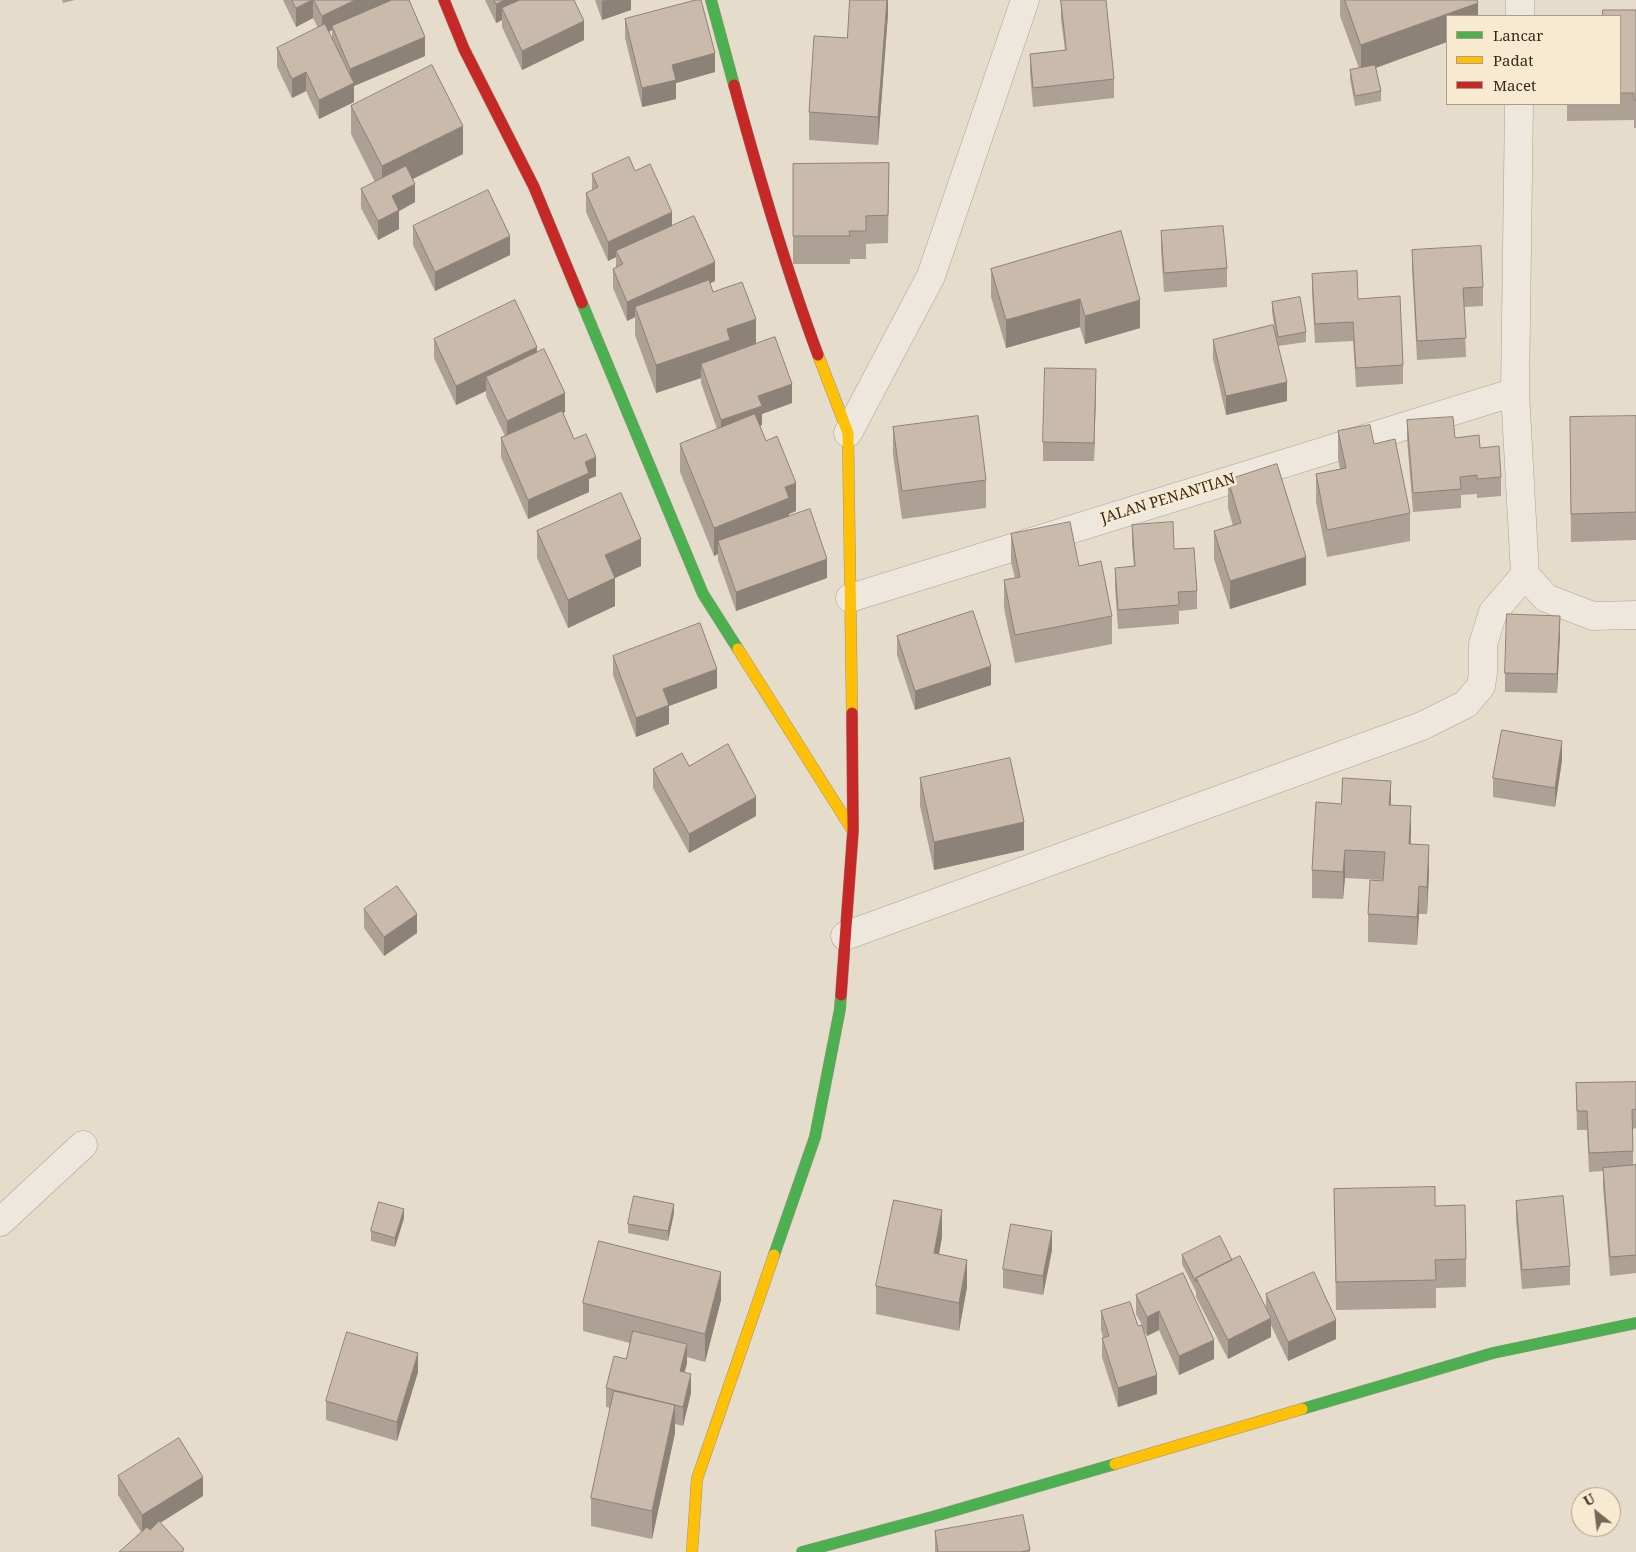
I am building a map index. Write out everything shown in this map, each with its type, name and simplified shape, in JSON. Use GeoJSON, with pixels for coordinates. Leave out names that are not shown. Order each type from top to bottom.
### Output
{"type":"FeatureCollection","features":[{"type":"Feature","properties":{"kind":"street"},"geometry":{"type":"LineString","coordinates":[[444,0],[464,49],[534,186],[703,594],[853,831]]}},
{"type":"Feature","properties":{"kind":"street"},"geometry":{"type":"LineString","coordinates":[[692,1552],[697,1479],[816,1138],[840,1009],[853,831],[848,433],[802,312],[766,205],[710,0]]}},
{"type":"Feature","properties":{"kind":"street"},"geometry":{"type":"LineString","coordinates":[[848,433],[931,276],[1025,0]]}},
{"type":"Feature","properties":{"kind":"street"},"geometry":{"type":"LineString","coordinates":[[1520,0],[1520,15]]}},
{"type":"Feature","properties":{"kind":"street"},"geometry":{"type":"LineString","coordinates":[[1519,105],[1515,392],[1525,575],[1546,598],[1594,616],[1636,615]]}},
{"type":"Feature","properties":{"kind":"street","name":"JALAN PENANTIAN"},"geometry":{"type":"LineString","coordinates":[[850,598],[1515,392]]}},
{"type":"Feature","properties":{"kind":"street"},"geometry":{"type":"LineString","coordinates":[[846,936],[1422,726],[1466,704],[1481,686],[1482,644],[1493,612],[1525,575]]}},
{"type":"Feature","properties":{"kind":"street"},"geometry":{"type":"LineString","coordinates":[[0,1222],[83,1145]]}},
{"type":"Feature","properties":{"kind":"street"},"geometry":{"type":"LineString","coordinates":[[802,1552],[932,1518],[1493,1353],[1636,1323]]}},
{"type":"Feature","properties":{"kind":"building"},"geometry":{"type":"Polygon","coordinates":[[[292,0],[312,0],[296,8],[292,0]]]}},
{"type":"Feature","properties":{"kind":"building"},"geometry":{"type":"Polygon","coordinates":[[[314,0],[355,0],[322,16],[314,0]]]}},
{"type":"Feature","properties":{"kind":"building"},"geometry":{"type":"Polygon","coordinates":[[[392,0],[409,0],[425,37],[350,69],[332,26],[392,0]]]}},
{"type":"Feature","properties":{"kind":"building"},"geometry":{"type":"Polygon","coordinates":[[[494,0],[505,0],[496,4],[494,0]]]}},
{"type":"Feature","properties":{"kind":"building"},"geometry":{"type":"Polygon","coordinates":[[[520,0],[574,0],[584,21],[522,51],[502,8],[520,0]]]}},
{"type":"Feature","properties":{"kind":"building"},"geometry":{"type":"Polygon","coordinates":[[[701,0],[715,53],[672,65],[676,80],[642,88],[625,19],[701,0]]]}},
{"type":"Feature","properties":{"kind":"building"},"geometry":{"type":"Polygon","coordinates":[[[850,0],[887,0],[878,117],[809,112],[814,36],[847,38],[850,0]]]}},
{"type":"Feature","properties":{"kind":"building"},"geometry":{"type":"Polygon","coordinates":[[[1061,0],[1106,0],[1114,79],[1033,88],[1030,54],[1066,50],[1061,0]]]}},
{"type":"Feature","properties":{"kind":"building"},"geometry":{"type":"Polygon","coordinates":[[[1345,0],[1477,0],[1478,3],[1361,45],[1345,0]]]}},
{"type":"Feature","properties":{"kind":"building"},"geometry":{"type":"Polygon","coordinates":[[[1603,10],[1636,10],[1636,100],[1634,100],[1634,93],[1621,93],[1621,15],[1603,15],[1603,10]]]}},
{"type":"Feature","properties":{"kind":"building"},"geometry":{"type":"Polygon","coordinates":[[[325,24],[354,83],[319,100],[306,72],[292,79],[277,48],[325,24]]]}},
{"type":"Feature","properties":{"kind":"building"},"geometry":{"type":"Polygon","coordinates":[[[432,65],[463,126],[382,166],[351,106],[432,65]]]}},
{"type":"Feature","properties":{"kind":"building"},"geometry":{"type":"Polygon","coordinates":[[[1375,65],[1381,91],[1355,96],[1350,70],[1375,65]]]}},
{"type":"Feature","properties":{"kind":"building"},"geometry":{"type":"Polygon","coordinates":[[[629,157],[635,171],[650,164],[672,212],[608,242],[586,193],[598,187],[592,174],[629,157]]]}},
{"type":"Feature","properties":{"kind":"building"},"geometry":{"type":"Polygon","coordinates":[[[889,163],[888,215],[866,216],[866,231],[849,231],[850,236],[793,236],[793,164],[889,163]]]}},
{"type":"Feature","properties":{"kind":"building"},"geometry":{"type":"Polygon","coordinates":[[[406,166],[415,184],[392,196],[399,210],[378,221],[361,189],[406,166]]]}},
{"type":"Feature","properties":{"kind":"building"},"geometry":{"type":"Polygon","coordinates":[[[488,190],[510,236],[435,272],[413,226],[488,190]]]}},
{"type":"Feature","properties":{"kind":"building"},"geometry":{"type":"Polygon","coordinates":[[[694,216],[715,262],[627,302],[613,269],[623,264],[616,251],[694,216]]]}},
{"type":"Feature","properties":{"kind":"building"},"geometry":{"type":"Polygon","coordinates":[[[1223,226],[1227,268],[1164,273],[1161,231],[1223,226]]]}},
{"type":"Feature","properties":{"kind":"building"},"geometry":{"type":"Polygon","coordinates":[[[1121,231],[1140,300],[1085,316],[1080,299],[1006,320],[991,269],[1121,231]]]}},
{"type":"Feature","properties":{"kind":"building"},"geometry":{"type":"Polygon","coordinates":[[[1481,246],[1483,287],[1463,288],[1466,338],[1417,341],[1412,250],[1481,246]]]}},
{"type":"Feature","properties":{"kind":"building"},"geometry":{"type":"Polygon","coordinates":[[[1357,271],[1358,299],[1400,296],[1403,365],[1356,368],[1353,322],[1315,324],[1312,274],[1357,271]]]}},
{"type":"Feature","properties":{"kind":"building"},"geometry":{"type":"Polygon","coordinates":[[[709,280],[713,292],[742,282],[756,319],[727,329],[730,340],[656,365],[635,307],[709,280]]]}},
{"type":"Feature","properties":{"kind":"building"},"geometry":{"type":"Polygon","coordinates":[[[1300,297],[1306,332],[1278,337],[1272,302],[1300,297]]]}},
{"type":"Feature","properties":{"kind":"building"},"geometry":{"type":"Polygon","coordinates":[[[515,300],[537,347],[456,386],[434,339],[515,300]]]}},
{"type":"Feature","properties":{"kind":"building"},"geometry":{"type":"Polygon","coordinates":[[[1273,325],[1287,382],[1226,396],[1213,340],[1273,325]]]}},
{"type":"Feature","properties":{"kind":"building"},"geometry":{"type":"Polygon","coordinates":[[[775,337],[792,384],[758,396],[762,406],[721,420],[701,364],[775,337]]]}},
{"type":"Feature","properties":{"kind":"building"},"geometry":{"type":"Polygon","coordinates":[[[544,349],[565,393],[507,421],[486,377],[544,349]]]}},
{"type":"Feature","properties":{"kind":"building"},"geometry":{"type":"Polygon","coordinates":[[[1045,368],[1096,369],[1094,443],[1043,442],[1045,368]]]}},
{"type":"Feature","properties":{"kind":"building"},"geometry":{"type":"Polygon","coordinates":[[[562,411],[574,439],[586,434],[596,457],[585,462],[589,473],[528,500],[501,438],[562,411]]]}},
{"type":"Feature","properties":{"kind":"building"},"geometry":{"type":"Polygon","coordinates":[[[755,414],[766,441],[777,436],[796,483],[785,487],[789,498],[714,528],[680,444],[755,414]]]}},
{"type":"Feature","properties":{"kind":"building"},"geometry":{"type":"Polygon","coordinates":[[[978,416],[986,480],[902,491],[893,427],[978,416]]]}},
{"type":"Feature","properties":{"kind":"building"},"geometry":{"type":"Polygon","coordinates":[[[1636,416],[1636,512],[1571,514],[1570,417],[1636,416]]]}},
{"type":"Feature","properties":{"kind":"building"},"geometry":{"type":"Polygon","coordinates":[[[1453,417],[1455,438],[1479,435],[1480,448],[1499,446],[1501,477],[1477,479],[1477,475],[1460,477],[1461,489],[1413,493],[1407,420],[1453,417]]]}},
{"type":"Feature","properties":{"kind":"building"},"geometry":{"type":"Polygon","coordinates":[[[1370,425],[1374,444],[1395,439],[1410,513],[1327,530],[1316,474],[1346,468],[1338,431],[1370,425]]]}},
{"type":"Feature","properties":{"kind":"building"},"geometry":{"type":"Polygon","coordinates":[[[1277,464],[1306,557],[1230,581],[1214,531],[1241,523],[1228,480],[1277,464]]]}},
{"type":"Feature","properties":{"kind":"building"},"geometry":{"type":"Polygon","coordinates":[[[621,493],[641,539],[605,555],[615,578],[568,600],[537,531],[621,493]]]}},
{"type":"Feature","properties":{"kind":"building"},"geometry":{"type":"Polygon","coordinates":[[[810,509],[827,559],[736,592],[718,541],[810,509]]]}},
{"type":"Feature","properties":{"kind":"building"},"geometry":{"type":"Polygon","coordinates":[[[1070,522],[1079,566],[1101,561],[1112,616],[1015,635],[1004,580],[1020,577],[1011,534],[1070,522]]]}},
{"type":"Feature","properties":{"kind":"building"},"geometry":{"type":"Polygon","coordinates":[[[1173,522],[1174,549],[1194,548],[1197,591],[1178,592],[1179,605],[1118,610],[1115,568],[1135,566],[1132,525],[1173,522]]]}},
{"type":"Feature","properties":{"kind":"building"},"geometry":{"type":"Polygon","coordinates":[[[973,611],[991,666],[915,691],[897,636],[973,611]]]}},
{"type":"Feature","properties":{"kind":"building"},"geometry":{"type":"Polygon","coordinates":[[[1507,614],[1560,616],[1557,674],[1505,673],[1507,614]]]}},
{"type":"Feature","properties":{"kind":"building"},"geometry":{"type":"Polygon","coordinates":[[[700,623],[717,669],[663,689],[669,705],[636,718],[613,656],[700,623]]]}},
{"type":"Feature","properties":{"kind":"building"},"geometry":{"type":"Polygon","coordinates":[[[1502,730],[1562,741],[1555,788],[1493,778],[1502,730]]]}},
{"type":"Feature","properties":{"kind":"building"},"geometry":{"type":"Polygon","coordinates":[[[728,744],[756,797],[689,834],[653,769],[682,753],[689,766],[728,744]]]}},
{"type":"Feature","properties":{"kind":"building"},"geometry":{"type":"Polygon","coordinates":[[[1010,758],[1024,822],[934,842],[920,778],[1010,758]]]}},
{"type":"Feature","properties":{"kind":"building"},"geometry":{"type":"Polygon","coordinates":[[[1343,778],[1391,781],[1389,805],[1411,806],[1409,844],[1429,845],[1427,887],[1419,886],[1417,917],[1368,914],[1370,880],[1383,881],[1385,852],[1345,850],[1343,872],[1312,870],[1316,802],[1341,804],[1343,778]]]}},
{"type":"Feature","properties":{"kind":"building"},"geometry":{"type":"Polygon","coordinates":[[[397,886],[417,914],[384,937],[364,909],[397,886]]]}},
{"type":"Feature","properties":{"kind":"building"},"geometry":{"type":"Polygon","coordinates":[[[1636,1082],[1636,1109],[1632,1110],[1633,1151],[1589,1153],[1587,1111],[1577,1111],[1576,1083],[1636,1082]]]}},
{"type":"Feature","properties":{"kind":"building"},"geometry":{"type":"Polygon","coordinates":[[[1636,1165],[1636,1255],[1610,1257],[1603,1168],[1636,1165]]]}},
{"type":"Feature","properties":{"kind":"building"},"geometry":{"type":"Polygon","coordinates":[[[1435,1187],[1435,1206],[1465,1205],[1466,1259],[1435,1260],[1436,1280],[1336,1282],[1334,1189],[1435,1187]]]}},
{"type":"Feature","properties":{"kind":"building"},"geometry":{"type":"Polygon","coordinates":[[[634,1196],[674,1204],[668,1231],[628,1224],[634,1196]]]}},
{"type":"Feature","properties":{"kind":"building"},"geometry":{"type":"Polygon","coordinates":[[[1563,1196],[1570,1266],[1522,1270],[1516,1201],[1563,1196]]]}},
{"type":"Feature","properties":{"kind":"building"},"geometry":{"type":"Polygon","coordinates":[[[894,1200],[942,1210],[934,1253],[967,1260],[959,1303],[876,1286],[894,1200]]]}},
{"type":"Feature","properties":{"kind":"building"},"geometry":{"type":"Polygon","coordinates":[[[379,1202],[404,1209],[395,1238],[371,1231],[379,1202]]]}},
{"type":"Feature","properties":{"kind":"building"},"geometry":{"type":"Polygon","coordinates":[[[1011,1224],[1052,1231],[1043,1276],[1003,1269],[1011,1224]]]}},
{"type":"Feature","properties":{"kind":"building"},"geometry":{"type":"Polygon","coordinates":[[[1220,1236],[1232,1260],[1196,1278],[1196,1282],[1182,1255],[1220,1236]]]}},
{"type":"Feature","properties":{"kind":"building"},"geometry":{"type":"Polygon","coordinates":[[[599,1241],[721,1272],[705,1334],[583,1303],[599,1241]]]}},
{"type":"Feature","properties":{"kind":"building"},"geometry":{"type":"Polygon","coordinates":[[[1240,1256],[1271,1318],[1228,1340],[1196,1278],[1240,1256]]]}},
{"type":"Feature","properties":{"kind":"building"},"geometry":{"type":"Polygon","coordinates":[[[1314,1272],[1336,1320],[1288,1342],[1266,1294],[1314,1272]]]}},
{"type":"Feature","properties":{"kind":"building"},"geometry":{"type":"Polygon","coordinates":[[[1183,1273],[1214,1340],[1179,1356],[1159,1311],[1147,1317],[1136,1295],[1183,1273]]]}},
{"type":"Feature","properties":{"kind":"building"},"geometry":{"type":"Polygon","coordinates":[[[1130,1302],[1138,1326],[1142,1325],[1157,1375],[1118,1388],[1102,1338],[1109,1336],[1101,1311],[1130,1302]]]}},
{"type":"Feature","properties":{"kind":"building"},"geometry":{"type":"Polygon","coordinates":[[[633,1331],[687,1344],[680,1371],[691,1374],[683,1407],[606,1388],[614,1356],[626,1359],[633,1331]]]}},
{"type":"Feature","properties":{"kind":"building"},"geometry":{"type":"Polygon","coordinates":[[[347,1332],[418,1353],[397,1422],[326,1401],[347,1332]]]}},
{"type":"Feature","properties":{"kind":"building"},"geometry":{"type":"Polygon","coordinates":[[[614,1391],[675,1405],[652,1511],[591,1498],[614,1391]]]}},
{"type":"Feature","properties":{"kind":"building"},"geometry":{"type":"Polygon","coordinates":[[[179,1438],[203,1477],[142,1515],[118,1476],[179,1438]]]}},
{"type":"Feature","properties":{"kind":"building"},"geometry":{"type":"Polygon","coordinates":[[[1023,1515],[1030,1550],[1021,1552],[938,1552],[935,1531],[1023,1515]]]}},
{"type":"Feature","properties":{"kind":"building"},"geometry":{"type":"Polygon","coordinates":[[[159,1521],[184,1549],[182,1552],[119,1552],[147,1527],[150,1530],[159,1521]]]}},
{"type":"Feature","properties":{"kind":"traffic: fast"},"geometry":{"type":"LineString","coordinates":[[711,0],[734,85]]}},
{"type":"Feature","properties":{"kind":"traffic: fast"},"geometry":{"type":"LineString","coordinates":[[582,303],[703,594],[738,649]]}},
{"type":"Feature","properties":{"kind":"traffic: fast"},"geometry":{"type":"LineString","coordinates":[[774,1255],[815,1137],[840,1009],[841,995]]}},
{"type":"Feature","properties":{"kind":"traffic: fast"},"geometry":{"type":"LineString","coordinates":[[1302,1409],[1493,1353],[1636,1323]]}},
{"type":"Feature","properties":{"kind":"traffic: fast"},"geometry":{"type":"LineString","coordinates":[[802,1552],[1115,1464]]}},
{"type":"Feature","properties":{"kind":"traffic: slow"},"geometry":{"type":"LineString","coordinates":[[818,355],[848,433],[852,713]]}},
{"type":"Feature","properties":{"kind":"traffic: slow"},"geometry":{"type":"LineString","coordinates":[[738,649],[853,831]]}},
{"type":"Feature","properties":{"kind":"traffic: slow"},"geometry":{"type":"LineString","coordinates":[[692,1552],[697,1479],[774,1255]]}},
{"type":"Feature","properties":{"kind":"traffic: slow"},"geometry":{"type":"LineString","coordinates":[[1115,1464],[1302,1409]]}},
{"type":"Feature","properties":{"kind":"traffic: jam"},"geometry":{"type":"LineString","coordinates":[[444,0],[464,49],[534,187],[582,303]]}},
{"type":"Feature","properties":{"kind":"traffic: jam"},"geometry":{"type":"LineString","coordinates":[[734,85],[773,222],[794,289],[818,355]]}},
{"type":"Feature","properties":{"kind":"traffic: jam"},"geometry":{"type":"LineString","coordinates":[[841,995],[853,831],[852,713]]}}]}
